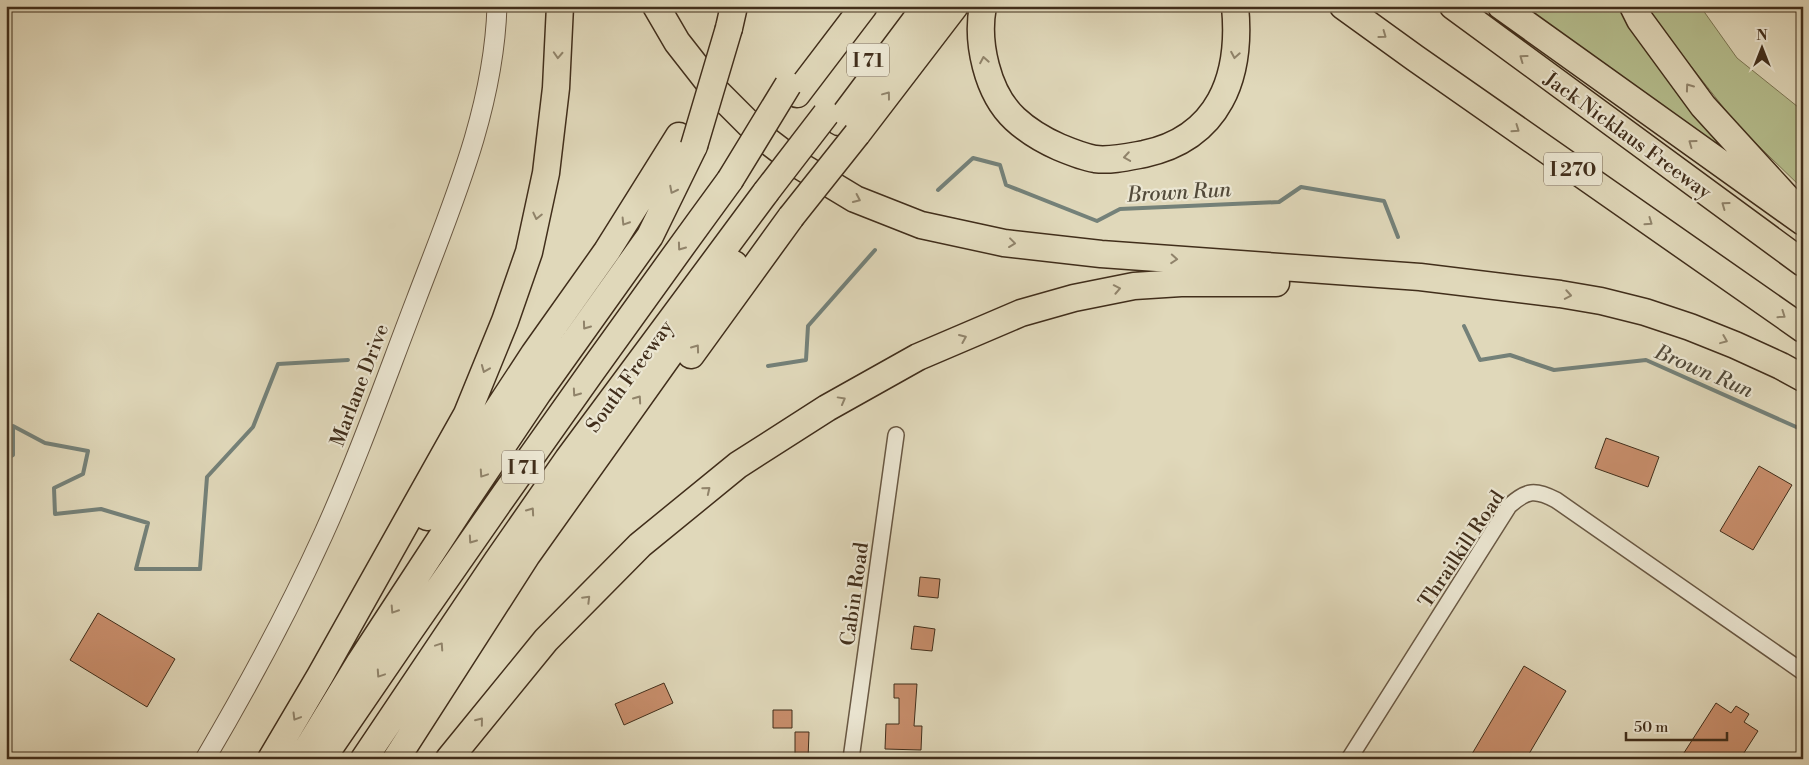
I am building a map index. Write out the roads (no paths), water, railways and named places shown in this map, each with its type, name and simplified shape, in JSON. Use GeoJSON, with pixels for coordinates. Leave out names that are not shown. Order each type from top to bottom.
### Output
{"type":"FeatureCollection","features":[{"type":"Feature","properties":{"kind":"highway"},"geometry":{"type":"LineString","coordinates":[[271,759],[320,676],[467,414],[504,321],[529,252],[546,173],[556,88],[560,6]]}},
{"type":"Feature","properties":{"kind":"highway"},"geometry":{"type":"LineString","coordinates":[[656,6],[677,42],[713,88],[760,135],[802,168],[855,199],[921,225],[1004,243],[1101,254],[1420,276],[1520,288],[1601,301],[1690,327],[1735,345],[1803,378]]}},
{"type":"Feature","properties":{"kind":"highway"},"geometry":{"type":"LineString","coordinates":[[793,89],[847,6]]}},
{"type":"Feature","properties":{"kind":"highway","name":"South Freeway"},"geometry":{"type":"LineString","coordinates":[[322,759],[473,538],[730,180],[793,89],[864,6]]}},
{"type":"Feature","properties":{"kind":"highway","name":"South Freeway"},"geometry":{"type":"LineString","coordinates":[[364,759],[568,459],[779,203],[841,123],[911,6]]}},
{"type":"Feature","properties":{"kind":"highway"},"geometry":{"type":"LineString","coordinates":[[396,759],[527,555],[779,203],[841,123],[926,6]]}},
{"type":"Feature","properties":{"kind":"highway"},"geometry":{"type":"LineString","coordinates":[[841,123],[955,6]]}},
{"type":"Feature","properties":{"kind":"highway"},"geometry":{"type":"LineString","coordinates":[[983,6],[982,35],[986,69],[1000,98],[1014,118],[1043,140],[1076,154],[1095,159],[1115,159],[1153,152],[1168,147],[1184,140],[1206,121],[1222,98],[1232,69],[1237,38],[1235,6]]}},
{"type":"Feature","properties":{"kind":"highway","name":"I 270"},"geometry":{"type":"LineString","coordinates":[[1343,6],[1803,329]]}},
{"type":"Feature","properties":{"kind":"highway","name":"Jack Nicklaus Freeway"},"geometry":{"type":"LineString","coordinates":[[1453,6],[1803,263]]}},
{"type":"Feature","properties":{"kind":"highway"},"geometry":{"type":"LineString","coordinates":[[1501,6],[1803,222]]}},
{"type":"Feature","properties":{"kind":"highway"},"geometry":{"type":"LineString","coordinates":[[1633,6],[1640,20],[1703,106],[1803,215]]}},
{"type":"Feature","properties":{"kind":"highway"},"geometry":{"type":"LineString","coordinates":[[301,759],[360,662],[538,393],[650,236],[732,17]]}},
{"type":"Feature","properties":{"kind":"highway"},"geometry":{"type":"LineString","coordinates":[[320,676],[476,445],[534,354],[687,141]]}},
{"type":"Feature","properties":{"kind":"highway"},"geometry":{"type":"LineString","coordinates":[[404,759],[600,480],[779,203]]}},
{"type":"Feature","properties":{"kind":"highway"},"geometry":{"type":"LineString","coordinates":[[449,759],[546,640],[640,545],[738,465],[827,408],[918,357],[1022,313],[1074,298],[1134,286],[1232,282],[1418,288],[1520,288]]}},
{"type":"Feature","properties":{"kind":"street","name":"Marlane Drive"},"geometry":{"type":"LineString","coordinates":[[205,759],[241,699],[274,636],[323,534],[366,430],[450,210],[478,128],[495,40],[497,6]]}},
{"type":"Feature","properties":{"kind":"street","name":"Cabin Road"},"geometry":{"type":"LineString","coordinates":[[851,759],[896,435]]}},
{"type":"Feature","properties":{"kind":"street","name":"Thrailkill Road"},"geometry":{"type":"LineString","coordinates":[[1349,759],[1509,506],[1519,497],[1532,492],[1542,493],[1556,500],[1803,672]]}},
{"type":"Feature","properties":{"kind":"waterway","name":"Brown Run"},"geometry":{"type":"LineString","coordinates":[[938,190],[973,158],[1000,165],[1006,185],[1097,221],[1120,209],[1279,202],[1301,187],[1384,201],[1398,237]]}},
{"type":"Feature","properties":{"kind":"waterway","name":"Brown Run"},"geometry":{"type":"LineString","coordinates":[[768,366],[806,360],[808,326],[875,250]]}},
{"type":"Feature","properties":{"kind":"waterway","name":"Brown Run"},"geometry":{"type":"LineString","coordinates":[[1464,326],[1480,360],[1510,355],[1554,370],[1646,360],[1803,430]]}},
{"type":"Feature","properties":{"kind":"waterway","name":"Brown Run"},"geometry":{"type":"LineString","coordinates":[[6,459],[13,455],[13,426],[45,443],[88,451],[83,474],[54,488],[55,514],[101,509],[148,523],[136,569],[200,569],[207,477],[253,427],[278,364],[348,360]]}}]}
